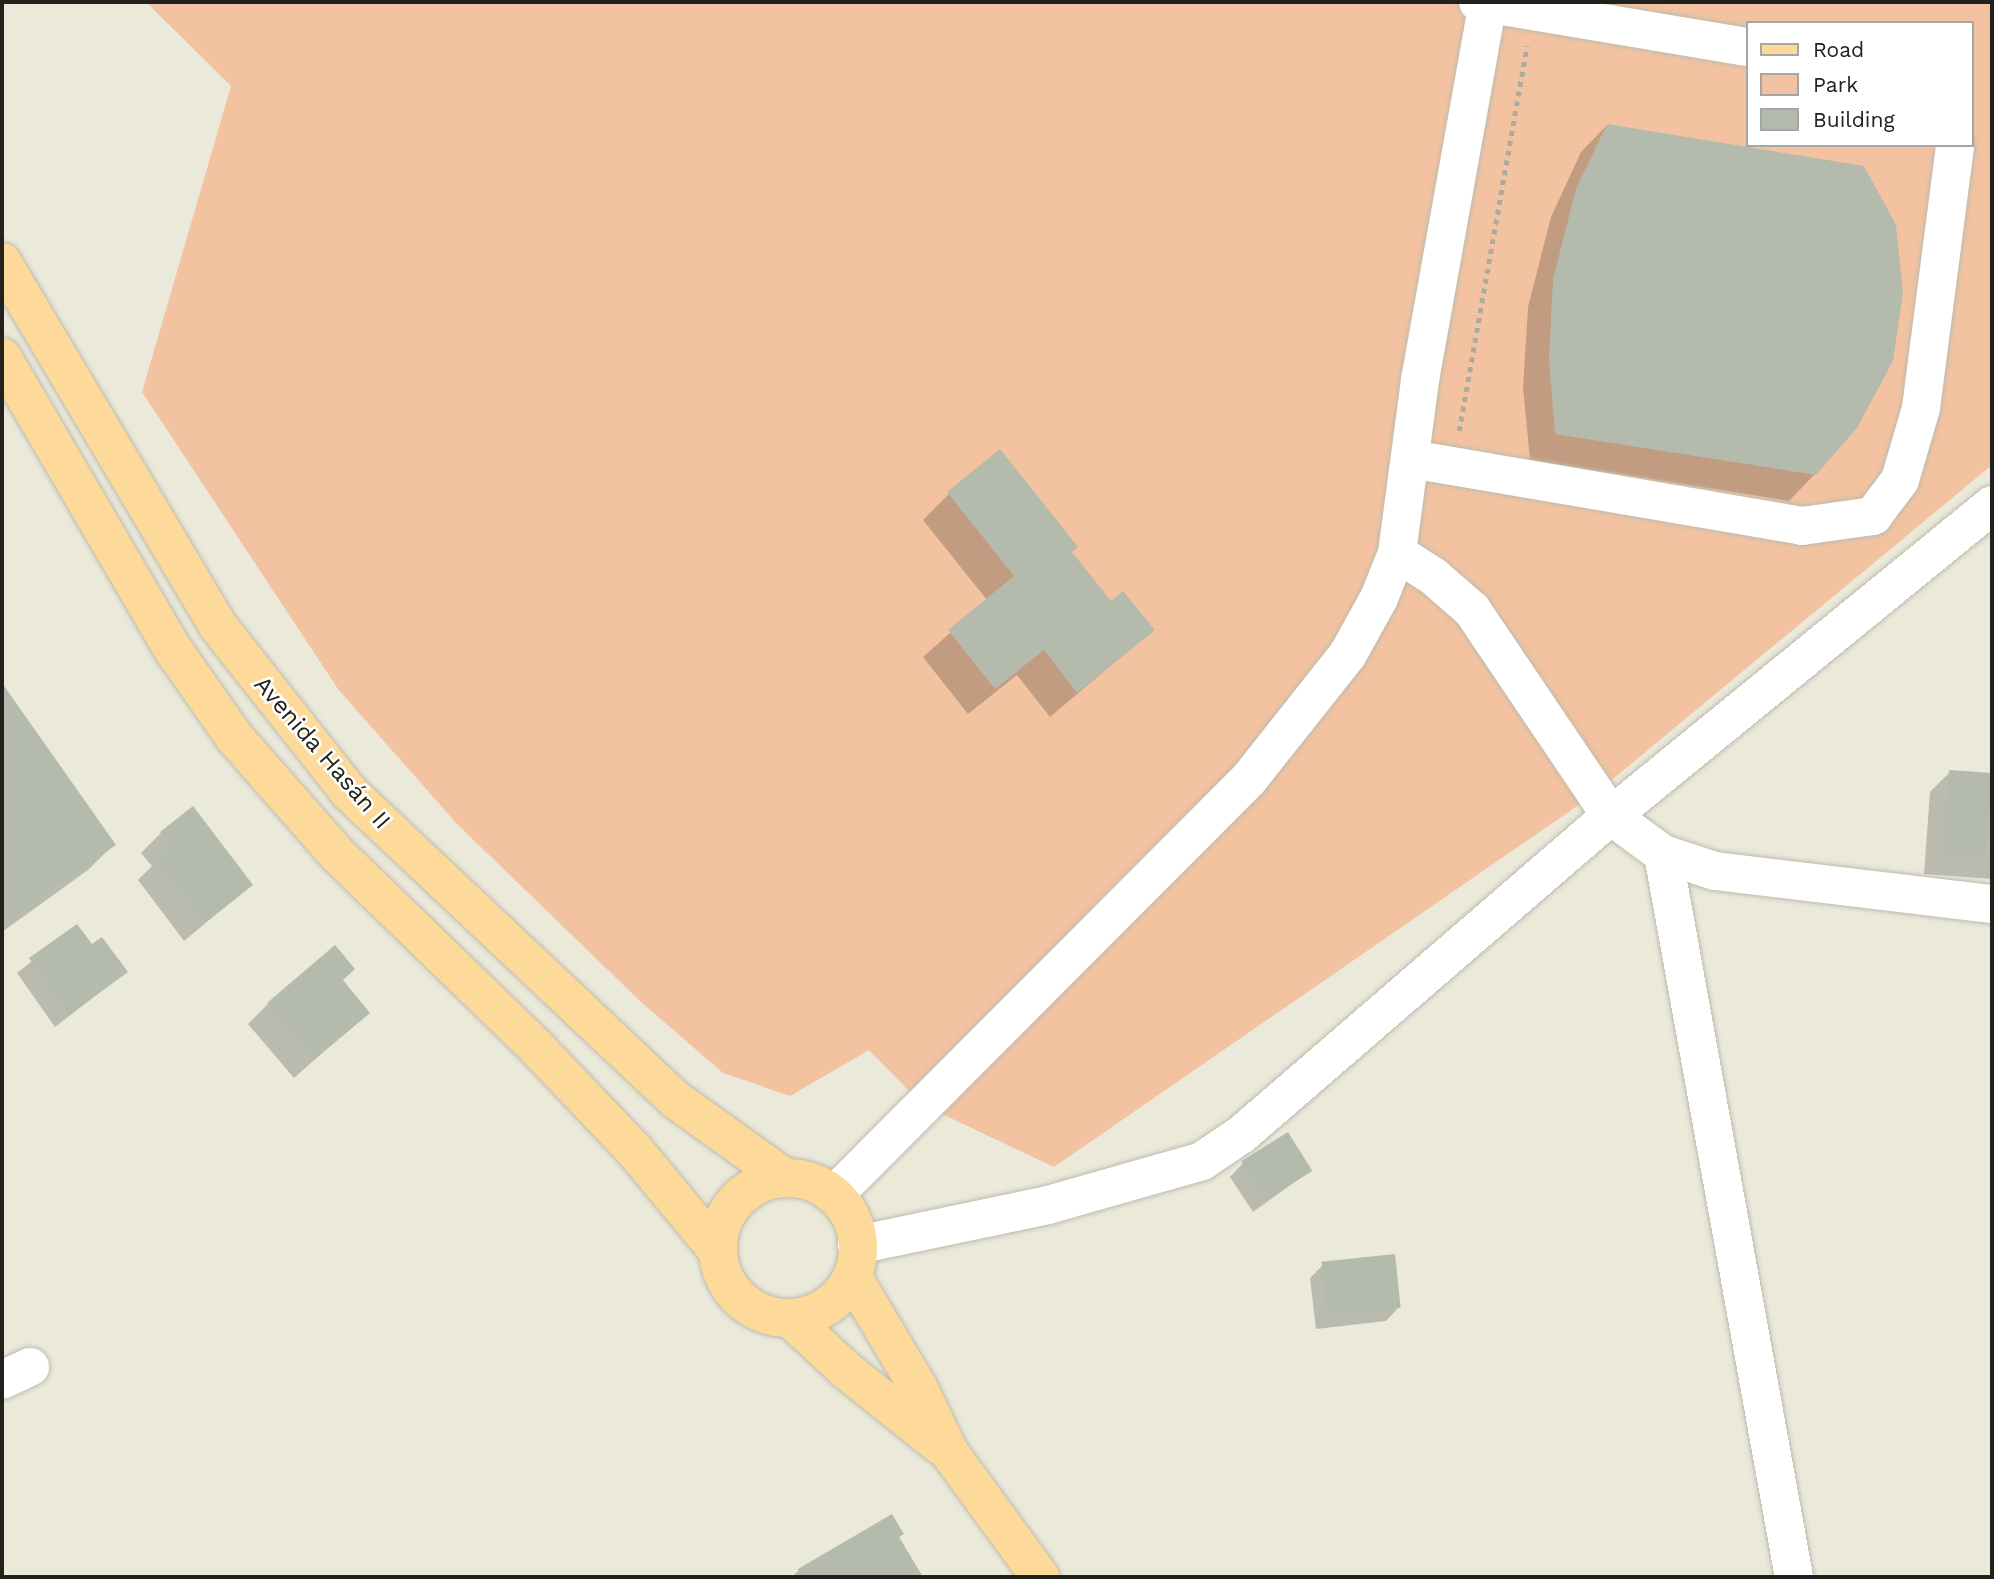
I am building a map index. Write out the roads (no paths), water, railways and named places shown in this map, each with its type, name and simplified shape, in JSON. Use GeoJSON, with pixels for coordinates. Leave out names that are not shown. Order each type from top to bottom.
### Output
{"type":"FeatureCollection","features":[{"type":"Feature","properties":{"kind":"main road","name":"Avenida Hasán II"},"geometry":{"type":"LineString","coordinates":[[2,262],[218,626],[349,792],[676,1100],[785,1178]]}},
{"type":"Feature","properties":{"kind":"main road"},"geometry":{"type":"LineString","coordinates":[[4,368],[174,651],[235,738],[329,846],[537,1048],[635,1151],[718,1251]]}},
{"type":"Feature","properties":{"kind":"main road"},"geometry":{"type":"LineString","coordinates":[[855,1260],[821,1310],[790,1318],[760,1312],[740,1299],[726,1281],[718,1251],[723,1220],[737,1200],[755,1186],[785,1178],[815,1183],[834,1195],[849,1214],[855,1260],[949,1452],[1040,1577]]}},
{"type":"Feature","properties":{"kind":"main road"},"geometry":{"type":"LineString","coordinates":[[790,1318],[847,1371],[949,1452]]}},
{"type":"Feature","properties":{"kind":"street"},"geometry":{"type":"LineString","coordinates":[[834,1195],[1249,779],[1348,654],[1389,579],[1397,553],[1420,380],[1485,2],[1745,47]]}},
{"type":"Feature","properties":{"kind":"street"},"geometry":{"type":"LineString","coordinates":[[1411,459],[1802,526],[1873,516],[1900,480],[1921,408],[1955,147]]}},
{"type":"Feature","properties":{"kind":"street"},"geometry":{"type":"LineString","coordinates":[[855,1260],[1202,1161],[1242,1135],[1611,816],[1992,505]]}},
{"type":"Feature","properties":{"kind":"street"},"geometry":{"type":"LineString","coordinates":[[1397,553],[1433,576],[1484,625],[1611,816],[1663,854],[1715,871],[1992,904]]}},
{"type":"Feature","properties":{"kind":"street"},"geometry":{"type":"LineString","coordinates":[[1663,854],[1794,1577]]}}]}
